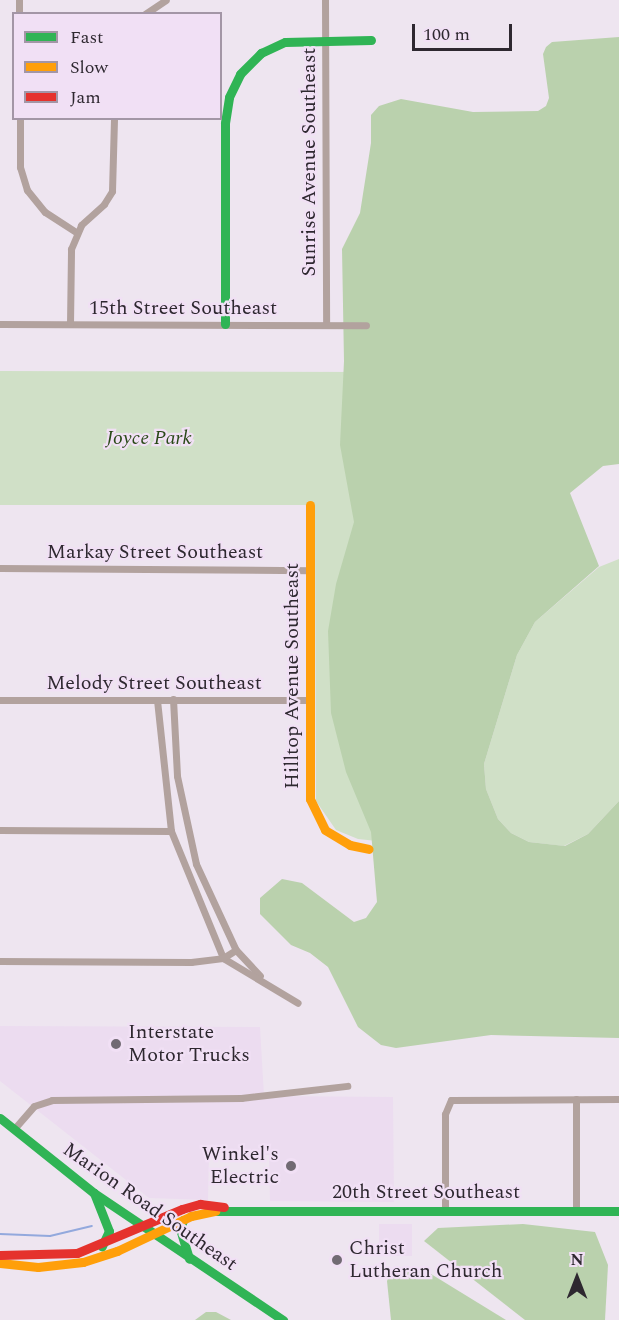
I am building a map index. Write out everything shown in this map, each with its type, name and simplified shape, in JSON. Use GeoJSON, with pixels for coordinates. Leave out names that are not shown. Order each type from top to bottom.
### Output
{"type":"FeatureCollection","features":[{"type":"Feature","properties":{"kind":"street"},"geometry":{"type":"LineString","coordinates":[[148,12],[166,0]]}},
{"type":"Feature","properties":{"kind":"street","name":"Sunrise Avenue Southeast"},"geometry":{"type":"LineString","coordinates":[[325,0],[326,325]]}},
{"type":"Feature","properties":{"kind":"street"},"geometry":{"type":"LineString","coordinates":[[225,324],[225,123],[229,97],[240,74],[266,50],[299,39],[371,40]]}},
{"type":"Feature","properties":{"kind":"street"},"geometry":{"type":"LineString","coordinates":[[20,120],[20,167],[27,190],[45,212],[76,232]]}},
{"type":"Feature","properties":{"kind":"street"},"geometry":{"type":"LineString","coordinates":[[70,324],[70,257],[76,232],[104,204],[112,191],[114,120]]}},
{"type":"Feature","properties":{"kind":"street","name":"15th Street Southeast"},"geometry":{"type":"LineString","coordinates":[[0,324],[366,325]]}},
{"type":"Feature","properties":{"kind":"street","name":"Hilltop Avenue Southeast"},"geometry":{"type":"LineString","coordinates":[[310,505],[309,786],[313,811],[335,838],[369,849]]}},
{"type":"Feature","properties":{"kind":"street","name":"Markay Street Southeast"},"geometry":{"type":"LineString","coordinates":[[0,568],[310,570]]}},
{"type":"Feature","properties":{"kind":"street"},"geometry":{"type":"LineString","coordinates":[[173,699],[177,776],[187,832],[214,910],[236,950],[264,980]]}},
{"type":"Feature","properties":{"kind":"street","name":"Melody Street Southeast"},"geometry":{"type":"LineString","coordinates":[[0,700],[309,700]]}},
{"type":"Feature","properties":{"kind":"street"},"geometry":{"type":"LineString","coordinates":[[157,700],[171,831],[183,867],[223,958],[264,980],[298,1003]]}},
{"type":"Feature","properties":{"kind":"street"},"geometry":{"type":"LineString","coordinates":[[0,830],[171,831]]}},
{"type":"Feature","properties":{"kind":"street"},"geometry":{"type":"LineString","coordinates":[[0,961],[191,962],[223,958],[236,950]]}},
{"type":"Feature","properties":{"kind":"street"},"geometry":{"type":"LineString","coordinates":[[14,1129],[34,1106],[52,1100],[241,1098],[347,1086]]}},
{"type":"Feature","properties":{"kind":"street"},"geometry":{"type":"LineString","coordinates":[[445,1210],[448,1103],[461,1098],[619,1099]]}},
{"type":"Feature","properties":{"kind":"street"},"geometry":{"type":"LineString","coordinates":[[576,1099],[576,1211]]}},
{"type":"Feature","properties":{"kind":"street","name":"Marion Road Southeast"},"geometry":{"type":"LineString","coordinates":[[0,1118],[94,1193],[153,1235],[283,1320]]}},
{"type":"Feature","properties":{"kind":"street"},"geometry":{"type":"LineString","coordinates":[[94,1193],[110,1231],[102,1246]]}},
{"type":"Feature","properties":{"kind":"street","name":"20th Street Southeast"},"geometry":{"type":"LineString","coordinates":[[0,1255],[64,1255],[102,1246],[192,1206],[208,1204],[232,1210]]}},
{"type":"Feature","properties":{"kind":"street","name":"20th Street Southeast"},"geometry":{"type":"LineString","coordinates":[[0,1263],[38,1267],[83,1262],[205,1212],[232,1210],[619,1211]]}},
{"type":"Feature","properties":{"kind":"street"},"geometry":{"type":"LineString","coordinates":[[183,1220],[180,1229],[189,1259]]}},
{"type":"Feature","properties":{"kind":"shaded area"},"geometry":{"type":"Polygon","coordinates":[[[0,1026],[260,1027],[264,1096],[393,1097],[394,1202],[270,1201],[269,1155],[209,1153],[208,1200],[149,1198],[0,1081],[0,1026]]]}},
{"type":"Feature","properties":{"kind":"shaded area"},"geometry":{"type":"Polygon","coordinates":[[[379,1224],[412,1224],[412,1256],[379,1256],[379,1224]]]}},
{"type":"Feature","properties":{"kind":"green space"},"geometry":{"type":"Polygon","coordinates":[[[619,37],[619,464],[603,466],[570,493],[599,566],[535,622],[517,655],[484,764],[486,789],[498,819],[511,833],[529,842],[565,846],[588,834],[619,801],[619,1038],[491,1035],[396,1048],[381,1045],[358,1027],[328,967],[310,953],[291,945],[260,914],[260,898],[282,879],[302,883],[354,922],[366,918],[377,902],[371,832],[346,772],[331,713],[328,631],[336,584],[354,522],[340,445],[344,361],[342,249],[360,213],[371,143],[371,115],[379,106],[401,99],[473,112],[538,111],[546,106],[549,98],[543,54],[546,47],[552,42],[619,37]]]}},
{"type":"Feature","properties":{"kind":"green space","name":"Joyce Park"},"geometry":{"type":"Polygon","coordinates":[[[0,371],[377,372],[377,841],[358,839],[336,830],[316,801],[315,505],[0,505],[0,371]]]}},
{"type":"Feature","properties":{"kind":"green space"},"geometry":{"type":"Polygon","coordinates":[[[619,559],[619,801],[588,834],[564,846],[529,842],[511,833],[498,819],[486,789],[484,764],[517,655],[535,622],[599,567],[619,559]]]}},
{"type":"Feature","properties":{"kind":"green space"},"geometry":{"type":"Polygon","coordinates":[[[523,1224],[595,1232],[608,1265],[605,1320],[525,1320],[424,1241],[438,1228],[523,1224]]]}},
{"type":"Feature","properties":{"kind":"green space"},"geometry":{"type":"Polygon","coordinates":[[[401,1267],[431,1274],[506,1320],[391,1320],[387,1281],[392,1269],[401,1267]]]}},
{"type":"Feature","properties":{"kind":"green space"},"geometry":{"type":"Polygon","coordinates":[[[206,1312],[216,1312],[231,1320],[195,1320],[206,1312]]]}},
{"type":"Feature","properties":{"kind":"waterway"},"geometry":{"type":"LineString","coordinates":[[0,1234],[50,1236],[92,1226]]}},
{"type":"Feature","properties":{"kind":"traffic: fast"},"geometry":{"type":"LineString","coordinates":[[225,324],[225,123],[229,97],[240,74],[261,53],[285,42],[371,40]]}},
{"type":"Feature","properties":{"kind":"traffic: fast"},"geometry":{"type":"LineString","coordinates":[[0,1118],[94,1193],[283,1320]]}},
{"type":"Feature","properties":{"kind":"traffic: fast"},"geometry":{"type":"LineString","coordinates":[[94,1193],[109,1231],[102,1246]]}},
{"type":"Feature","properties":{"kind":"traffic: fast"},"geometry":{"type":"LineString","coordinates":[[215,1211],[619,1211]]}},
{"type":"Feature","properties":{"kind":"traffic: fast"},"geometry":{"type":"LineString","coordinates":[[183,1220],[180,1229],[189,1259]]}},
{"type":"Feature","properties":{"kind":"traffic: slow"},"geometry":{"type":"LineString","coordinates":[[310,505],[310,799],[325,830],[350,845],[369,849]]}},
{"type":"Feature","properties":{"kind":"traffic: slow"},"geometry":{"type":"LineString","coordinates":[[0,1263],[38,1267],[83,1262],[117,1251],[191,1216],[215,1211]]}},
{"type":"Feature","properties":{"kind":"traffic: jam"},"geometry":{"type":"LineString","coordinates":[[0,1255],[77,1253],[182,1209],[200,1204],[224,1207]]}},
{"type":"Feature","properties":{"kind":"place","name":"Interstate Motor Trucks"},"geometry":{"type":"Point","coordinates":[116,1044]}},
{"type":"Feature","properties":{"kind":"place","name":"Winkel's Electric"},"geometry":{"type":"Point","coordinates":[291,1166]}},
{"type":"Feature","properties":{"kind":"place","name":"Christ Lutheran Church"},"geometry":{"type":"Point","coordinates":[337,1260]}}]}
